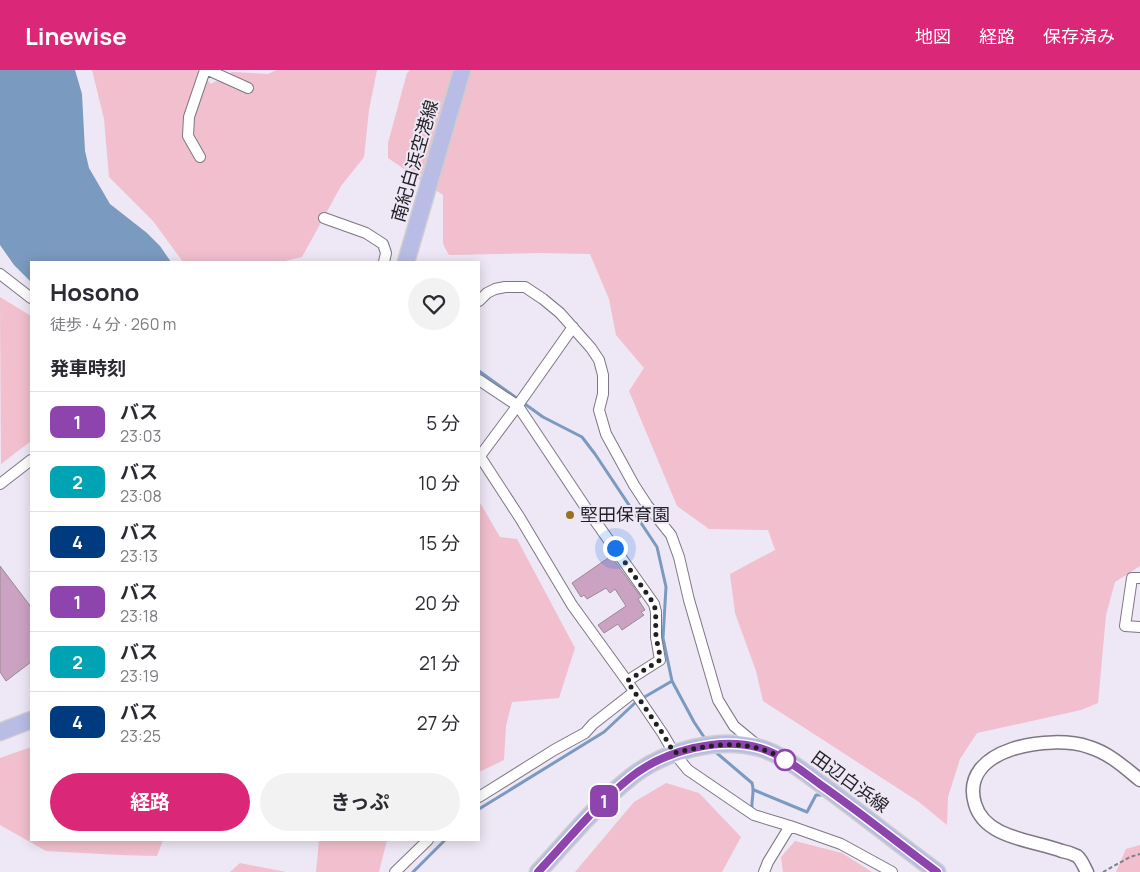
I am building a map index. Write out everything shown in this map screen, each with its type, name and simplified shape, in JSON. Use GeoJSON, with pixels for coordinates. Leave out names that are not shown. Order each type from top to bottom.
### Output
{"type":"FeatureCollection","features":[{"type":"Feature","properties":{"kind":"main road","name":"南紀白浜空港線"},"geometry":{"type":"LineString","coordinates":[[406,261],[462,70]]}},
{"type":"Feature","properties":{"kind":"main road"},"geometry":{"type":"LineString","coordinates":[[0,732],[30,720]]}},
{"type":"Feature","properties":{"kind":"main road","name":"田辺白浜線"},"geometry":{"type":"LineString","coordinates":[[538,872],[609,796],[632,776],[652,763],[674,753],[705,746],[736,745],[760,748],[786,760],[937,872]]}},
{"type":"Feature","properties":{"kind":"street"},"geometry":{"type":"LineString","coordinates":[[200,158],[188,136],[189,117],[206,70],[248,88]]}},
{"type":"Feature","properties":{"kind":"street"},"geometry":{"type":"LineString","coordinates":[[324,218],[366,233],[383,244],[386,253],[384,261]]}},
{"type":"Feature","properties":{"kind":"street"},"geometry":{"type":"LineString","coordinates":[[0,274],[30,297]]}},
{"type":"Feature","properties":{"kind":"street"},"geometry":{"type":"LineString","coordinates":[[480,300],[487,293],[495,289],[525,287],[560,313],[591,348],[599,360],[603,375],[603,394],[599,410],[611,444],[638,492],[671,535],[676,547],[707,666],[718,700],[734,726],[760,748]]}},
{"type":"Feature","properties":{"kind":"street"},"geometry":{"type":"LineString","coordinates":[[480,454],[520,403],[573,327]]}},
{"type":"Feature","properties":{"kind":"street"},"geometry":{"type":"LineString","coordinates":[[480,381],[520,403],[586,508],[654,604],[656,612],[656,637],[660,660],[627,681]]}},
{"type":"Feature","properties":{"kind":"street"},"geometry":{"type":"LineString","coordinates":[[480,457],[520,518],[572,606],[627,681],[674,753],[688,770],[754,816],[790,826],[841,844],[892,872]]}},
{"type":"Feature","properties":{"kind":"street"},"geometry":{"type":"LineString","coordinates":[[0,484],[30,461]]}},
{"type":"Feature","properties":{"kind":"street"},"geometry":{"type":"LineString","coordinates":[[1140,578],[1132,578],[1125,626],[1140,627]]}},
{"type":"Feature","properties":{"kind":"street"},"geometry":{"type":"LineString","coordinates":[[480,796],[585,733],[593,724],[635,693]]}},
{"type":"Feature","properties":{"kind":"street"},"geometry":{"type":"LineString","coordinates":[[1087,872],[1076,856],[1004,834],[991,827],[979,814],[974,803],[977,777],[987,762],[1002,752],[1023,745],[1068,742],[1089,746],[1107,755],[1140,780]]}},
{"type":"Feature","properties":{"kind":"street"},"geometry":{"type":"LineString","coordinates":[[764,872],[790,826]]}},
{"type":"Feature","properties":{"kind":"street"},"geometry":{"type":"LineString","coordinates":[[395,872],[427,841]]}},
{"type":"Feature","properties":{"kind":"path"},"geometry":{"type":"LineString","coordinates":[[1103,872],[1130,857],[1140,854]]}},
{"type":"Feature","properties":{"kind":"shaded area"},"geometry":{"type":"Polygon","coordinates":[[[92,70],[197,70],[211,84],[232,72],[268,74],[277,70],[377,70],[369,110],[364,157],[341,186],[302,257],[285,261],[182,261],[153,221],[109,177],[104,119],[92,70]]]}},
{"type":"Feature","properties":{"kind":"shaded area"},"geometry":{"type":"Polygon","coordinates":[[[410,70],[1140,70],[1140,566],[1115,582],[1106,615],[1098,703],[1081,710],[977,733],[960,759],[948,797],[947,825],[919,802],[763,701],[756,671],[735,613],[730,574],[775,550],[768,530],[709,529],[677,506],[629,391],[644,368],[616,335],[609,299],[590,254],[449,255],[443,244],[443,195],[388,158],[388,143],[407,73],[410,70]]]}},
{"type":"Feature","properties":{"kind":"shaded area"},"geometry":{"type":"Polygon","coordinates":[[[0,297],[30,315],[30,442],[1,464],[0,297]]]}},
{"type":"Feature","properties":{"kind":"shaded area"},"geometry":{"type":"Polygon","coordinates":[[[480,503],[500,537],[517,539],[575,648],[559,698],[512,702],[506,726],[504,760],[480,772],[480,503]]]}},
{"type":"Feature","properties":{"kind":"shaded area"},"geometry":{"type":"Polygon","coordinates":[[[30,747],[30,841],[163,841],[157,856],[46,851],[0,825],[0,758],[30,747]]]}},
{"type":"Feature","properties":{"kind":"shaded area"},"geometry":{"type":"Polygon","coordinates":[[[666,783],[699,793],[741,837],[722,872],[575,872],[634,802],[666,783]]]}},
{"type":"Feature","properties":{"kind":"shaded area"},"geometry":{"type":"Polygon","coordinates":[[[319,841],[387,841],[379,872],[316,872],[319,841]]]}},
{"type":"Feature","properties":{"kind":"shaded area"},"geometry":{"type":"Polygon","coordinates":[[[795,841],[842,853],[872,872],[783,872],[781,857],[795,841]]]}},
{"type":"Feature","properties":{"kind":"shaded area"},"geometry":{"type":"Polygon","coordinates":[[[1140,845],[1140,872],[1116,872],[1126,849],[1140,845]]]}},
{"type":"Feature","properties":{"kind":"shaded area"},"geometry":{"type":"Polygon","coordinates":[[[240,863],[286,872],[230,872],[240,863]]]}},
{"type":"Feature","properties":{"kind":"water"},"geometry":{"type":"Polygon","coordinates":[[[0,70],[75,70],[82,94],[85,151],[89,168],[110,204],[147,233],[160,246],[170,261],[30,261],[30,281],[14,265],[0,245],[0,70]]]}},
{"type":"Feature","properties":{"kind":"building"},"geometry":{"type":"Polygon","coordinates":[[[611,556],[641,597],[638,599],[645,610],[641,612],[644,615],[622,630],[618,624],[604,633],[598,625],[626,606],[615,589],[610,593],[606,588],[587,599],[584,595],[581,597],[572,583],[611,556]]]}},
{"type":"Feature","properties":{"kind":"building"},"geometry":{"type":"Polygon","coordinates":[[[0,566],[30,606],[30,663],[6,681],[0,672],[0,566]]]}},
{"type":"Feature","properties":{"kind":"waterway"},"geometry":{"type":"LineString","coordinates":[[480,372],[543,417],[582,437],[657,547],[666,587],[663,638],[672,681],[636,702],[604,732],[480,808]]}},
{"type":"Feature","properties":{"kind":"waterway"},"geometry":{"type":"LineString","coordinates":[[672,681],[706,740]]}},
{"type":"Feature","properties":{"kind":"waterway"},"geometry":{"type":"LineString","coordinates":[[712,749],[752,783],[752,809]]}},
{"type":"Feature","properties":{"kind":"waterway"},"geometry":{"type":"LineString","coordinates":[[754,790],[807,812],[816,795],[823,795]]}},
{"type":"Feature","properties":{"kind":"waterway"},"geometry":{"type":"LineString","coordinates":[[413,872],[444,841]]}},
{"type":"Feature","properties":{"kind":"bus line","name":"1"},"geometry":{"type":"LineString","coordinates":[[538,872],[609,796],[632,776],[652,763],[674,753],[705,746],[736,745],[760,748],[786,760],[848,804],[937,872]]}},
{"type":"Feature","properties":{"kind":"place","name":"堅田保育園"},"geometry":{"type":"Point","coordinates":[570,515]}},
{"type":"Feature","properties":{"kind":"route"},"geometry":{"type":"LineString","coordinates":[[615,548],[654,604],[656,612],[656,637],[660,653],[660,660],[627,681],[674,753],[705,746],[736,745],[760,748],[785,760]]}}]}
